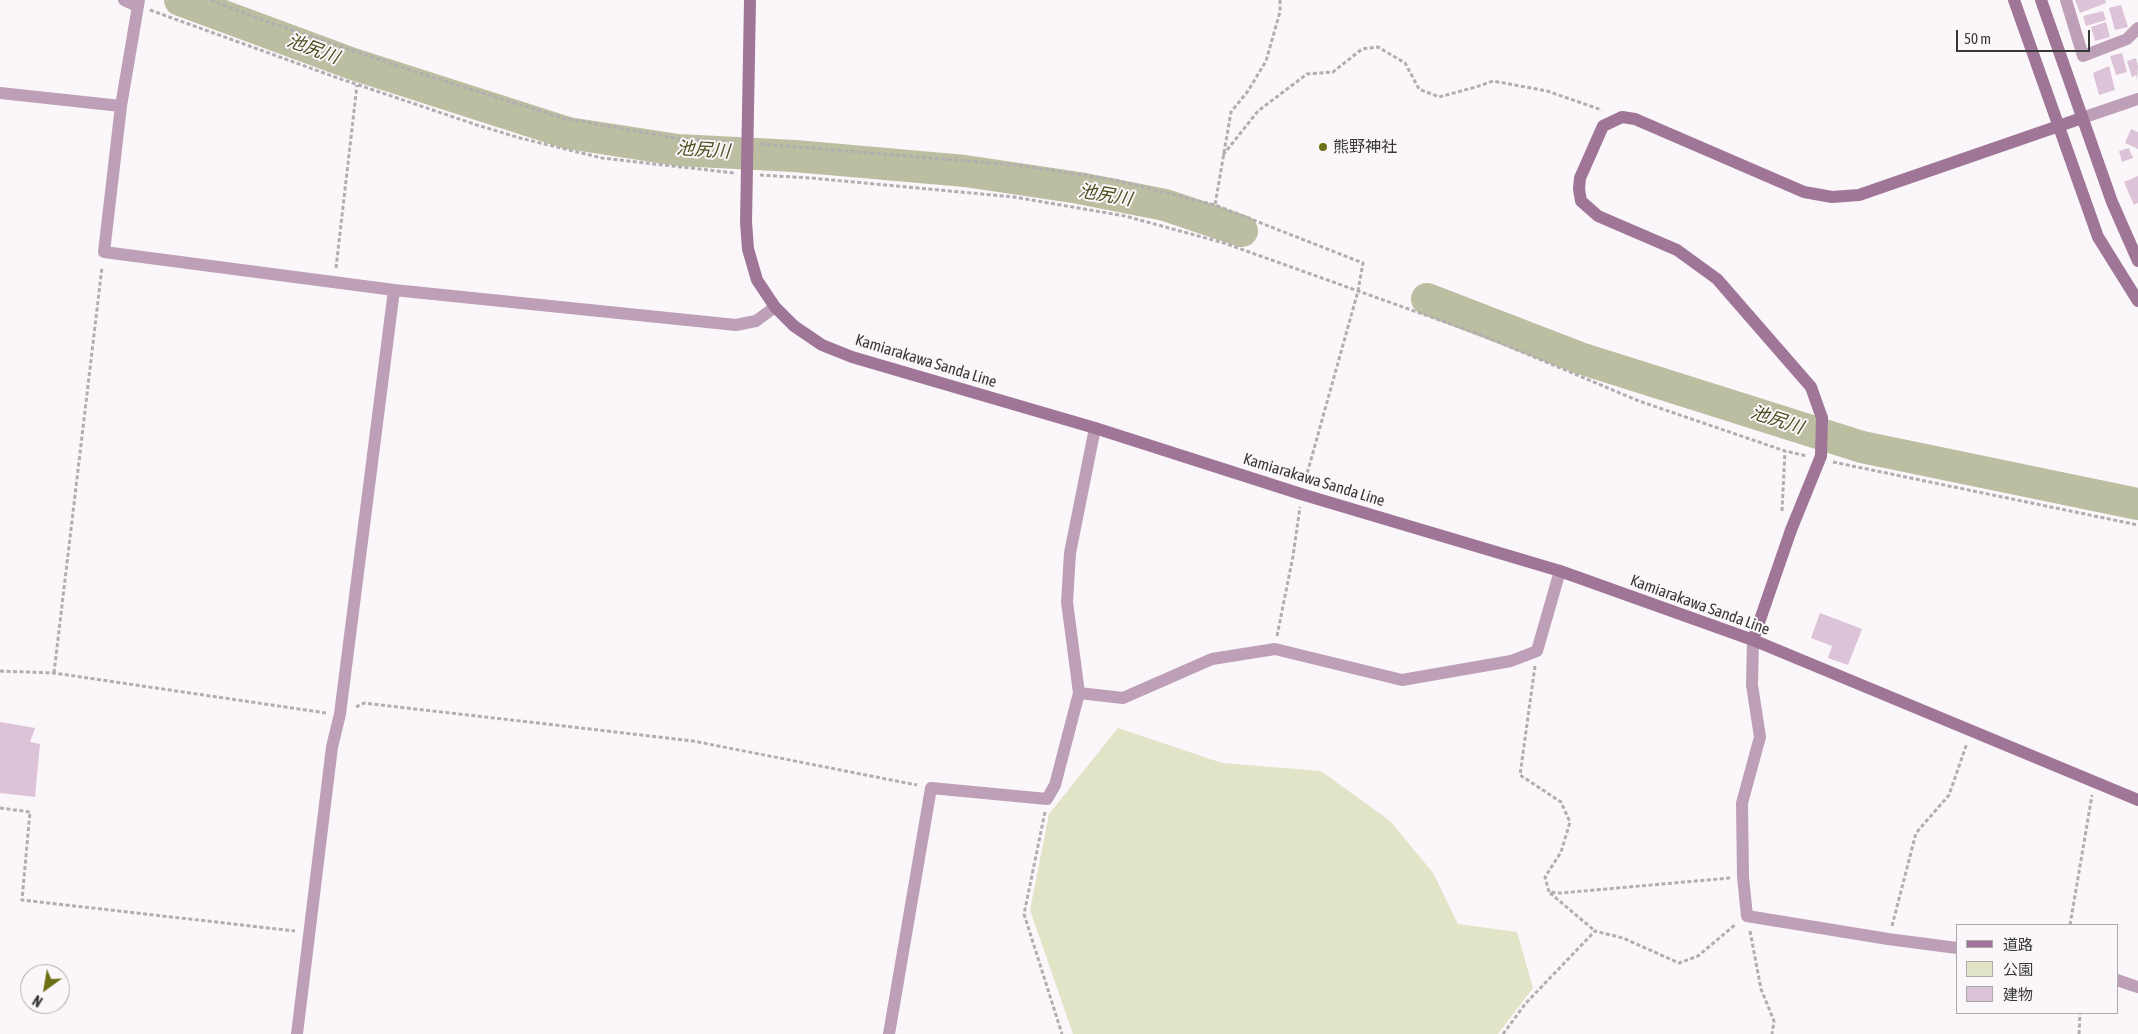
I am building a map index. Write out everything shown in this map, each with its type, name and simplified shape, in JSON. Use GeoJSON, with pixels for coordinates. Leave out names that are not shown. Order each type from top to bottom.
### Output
{"type":"FeatureCollection","features":[{"type":"Feature","properties":{"kind":"main road","name":"Kamiarakawa Sanda Line"},"geometry":{"type":"LineString","coordinates":[[750,0],[749,143],[746,222],[748,249],[757,280],[775,307],[794,326],[822,345],[852,357],[1095,428],[1301,494],[1560,571],[1752,640],[2138,800]]}},
{"type":"Feature","properties":{"kind":"main road"},"geometry":{"type":"LineString","coordinates":[[2014,0],[2098,237],[2138,301]]}},
{"type":"Feature","properties":{"kind":"main road"},"geometry":{"type":"LineString","coordinates":[[2041,0],[2112,202],[2138,261]]}},
{"type":"Feature","properties":{"kind":"main road"},"geometry":{"type":"LineString","coordinates":[[1752,640],[1791,530],[1820,456],[1822,418],[1810,387],[1718,279],[1677,250],[1598,216],[1581,201],[1580,178],[1603,126],[1622,117],[1635,119],[1804,192],[1832,197],[1859,195],[2082,118]]}},
{"type":"Feature","properties":{"kind":"street"},"geometry":{"type":"LineString","coordinates":[[124,0],[138,3],[121,106],[104,252],[394,290],[736,325],[756,322],[775,307]]}},
{"type":"Feature","properties":{"kind":"street"},"geometry":{"type":"LineString","coordinates":[[2066,0],[2083,56],[2127,39],[2138,28]]}},
{"type":"Feature","properties":{"kind":"street"},"geometry":{"type":"LineString","coordinates":[[0,93],[121,106]]}},
{"type":"Feature","properties":{"kind":"street"},"geometry":{"type":"LineString","coordinates":[[2082,118],[2138,99]]}},
{"type":"Feature","properties":{"kind":"street"},"geometry":{"type":"LineString","coordinates":[[298,1034],[332,746],[340,714],[394,290]]}},
{"type":"Feature","properties":{"kind":"street"},"geometry":{"type":"LineString","coordinates":[[889,1034],[931,788],[1047,799],[1055,785],[1079,692],[1067,602],[1070,553],[1095,428]]}},
{"type":"Feature","properties":{"kind":"street"},"geometry":{"type":"LineString","coordinates":[[1079,692],[1123,698],[1212,659],[1274,649],[1402,680],[1511,661],[1537,651],[1560,571]]}},
{"type":"Feature","properties":{"kind":"street"},"geometry":{"type":"LineString","coordinates":[[1752,640],[1752,685],[1760,737],[1742,803],[1743,876],[1747,916],[1956,948]]}},
{"type":"Feature","properties":{"kind":"street"},"geometry":{"type":"LineString","coordinates":[[2118,980],[2138,987]]}},
{"type":"Feature","properties":{"kind":"path"},"geometry":{"type":"LineString","coordinates":[[211,0],[257,18],[422,74],[563,118],[680,138],[1016,165],[1115,180],[1214,205],[1363,264],[1358,291],[1301,494],[1293,556],[1274,649]]}},
{"type":"Feature","properties":{"kind":"path"},"geometry":{"type":"LineString","coordinates":[[1214,205],[1231,112],[1248,91],[1266,61],[1280,12],[1280,0]]}},
{"type":"Feature","properties":{"kind":"path"},"geometry":{"type":"LineString","coordinates":[[138,3],[357,85],[477,126],[602,158],[748,175],[811,178],[1014,197],[1125,216],[1224,243],[1484,336],[1639,402],[1785,451],[1814,458]]}},
{"type":"Feature","properties":{"kind":"path"},"geometry":{"type":"LineString","coordinates":[[1223,155],[1258,111],[1307,74],[1333,72],[1362,49],[1378,47],[1405,62],[1419,89],[1439,97],[1476,88],[1493,81],[1547,91],[1622,117]]}},
{"type":"Feature","properties":{"kind":"path"},"geometry":{"type":"LineString","coordinates":[[335,282],[357,85]]}},
{"type":"Feature","properties":{"kind":"path"},"geometry":{"type":"LineString","coordinates":[[54,673],[104,252]]}},
{"type":"Feature","properties":{"kind":"path"},"geometry":{"type":"LineString","coordinates":[[1785,451],[1782,510],[1791,530]]}},
{"type":"Feature","properties":{"kind":"path"},"geometry":{"type":"LineString","coordinates":[[1832,462],[2138,525]]}},
{"type":"Feature","properties":{"kind":"path"},"geometry":{"type":"LineString","coordinates":[[1537,651],[1520,775],[1560,802],[1570,822],[1561,852],[1546,877],[1549,892],[1595,931],[1623,938],[1679,963],[1698,956],[1747,916],[1761,989],[1774,1021],[1772,1034]]}},
{"type":"Feature","properties":{"kind":"path"},"geometry":{"type":"LineString","coordinates":[[0,671],[54,673],[340,714],[364,703],[693,741],[931,788]]}},
{"type":"Feature","properties":{"kind":"path"},"geometry":{"type":"LineString","coordinates":[[1888,939],[1916,833],[1949,795],[1972,731]]}},
{"type":"Feature","properties":{"kind":"path"},"geometry":{"type":"LineString","coordinates":[[2070,924],[2095,782]]}},
{"type":"Feature","properties":{"kind":"path"},"geometry":{"type":"LineString","coordinates":[[1047,799],[1024,914],[1062,1034]]}},
{"type":"Feature","properties":{"kind":"path"},"geometry":{"type":"LineString","coordinates":[[0,808],[30,812],[22,900],[310,933]]}},
{"type":"Feature","properties":{"kind":"path"},"geometry":{"type":"LineString","coordinates":[[1549,892],[1561,893],[1743,876]]}},
{"type":"Feature","properties":{"kind":"path"},"geometry":{"type":"LineString","coordinates":[[1503,1034],[1526,1003],[1595,931]]}},
{"type":"Feature","properties":{"kind":"path"},"geometry":{"type":"LineString","coordinates":[[2079,1034],[2080,1014]]}},
{"type":"Feature","properties":{"kind":"green space"},"geometry":{"type":"Polygon","coordinates":[[[1118,728],[1222,763],[1321,771],[1390,821],[1433,873],[1458,924],[1517,932],[1533,988],[1498,1034],[1073,1034],[1030,910],[1049,814],[1118,728]]]}},
{"type":"Feature","properties":{"kind":"building"},"geometry":{"type":"Polygon","coordinates":[[[2075,0],[2105,0],[2106,3],[2080,13],[2075,0]]]}},
{"type":"Feature","properties":{"kind":"building"},"geometry":{"type":"Polygon","coordinates":[[[2121,5],[2128,27],[2115,30],[2109,8],[2121,5]]]}},
{"type":"Feature","properties":{"kind":"building"},"geometry":{"type":"Polygon","coordinates":[[[2103,11],[2106,20],[2086,26],[2083,16],[2103,11]]]}},
{"type":"Feature","properties":{"kind":"building"},"geometry":{"type":"Polygon","coordinates":[[[2106,22],[2110,37],[2095,41],[2091,27],[2106,22]]]}},
{"type":"Feature","properties":{"kind":"building"},"geometry":{"type":"Polygon","coordinates":[[[2122,53],[2127,72],[2116,75],[2110,56],[2122,53]]]}},
{"type":"Feature","properties":{"kind":"building"},"geometry":{"type":"Polygon","coordinates":[[[2136,58],[2138,66],[2137,80],[2136,75],[2132,77],[2127,61],[2136,58]]]}},
{"type":"Feature","properties":{"kind":"building"},"geometry":{"type":"Polygon","coordinates":[[[2109,66],[2115,90],[2099,95],[2093,73],[2109,66]]]}},
{"type":"Feature","properties":{"kind":"building"},"geometry":{"type":"Polygon","coordinates":[[[2131,129],[2138,132],[2138,149],[2125,143],[2131,129]]]}},
{"type":"Feature","properties":{"kind":"building"},"geometry":{"type":"Polygon","coordinates":[[[2129,148],[2133,158],[2122,162],[2119,151],[2129,148]]]}},
{"type":"Feature","properties":{"kind":"building"},"geometry":{"type":"Polygon","coordinates":[[[2138,176],[2138,203],[2134,205],[2124,182],[2138,176]]]}},
{"type":"Feature","properties":{"kind":"building"},"geometry":{"type":"Polygon","coordinates":[[[1820,613],[1862,629],[1848,665],[1828,658],[1832,646],[1811,638],[1820,613]]]}},
{"type":"Feature","properties":{"kind":"building"},"geometry":{"type":"Polygon","coordinates":[[[0,722],[35,728],[30,742],[40,744],[35,797],[0,793],[0,722]]]}},
{"type":"Feature","properties":{"kind":"waterway","name":"池尻川"},"geometry":{"type":"LineString","coordinates":[[180,0],[353,64],[568,133],[678,150],[795,156],[965,171],[1079,188],[1165,205],[1242,231]]}},
{"type":"Feature","properties":{"kind":"waterway","name":"池尻川"},"geometry":{"type":"LineString","coordinates":[[1427,299],[1580,358],[1862,447],[2138,504]]}},
{"type":"Feature","properties":{"kind":"place","name":"熊野神社"},"geometry":{"type":"Point","coordinates":[1323,147]}}]}
